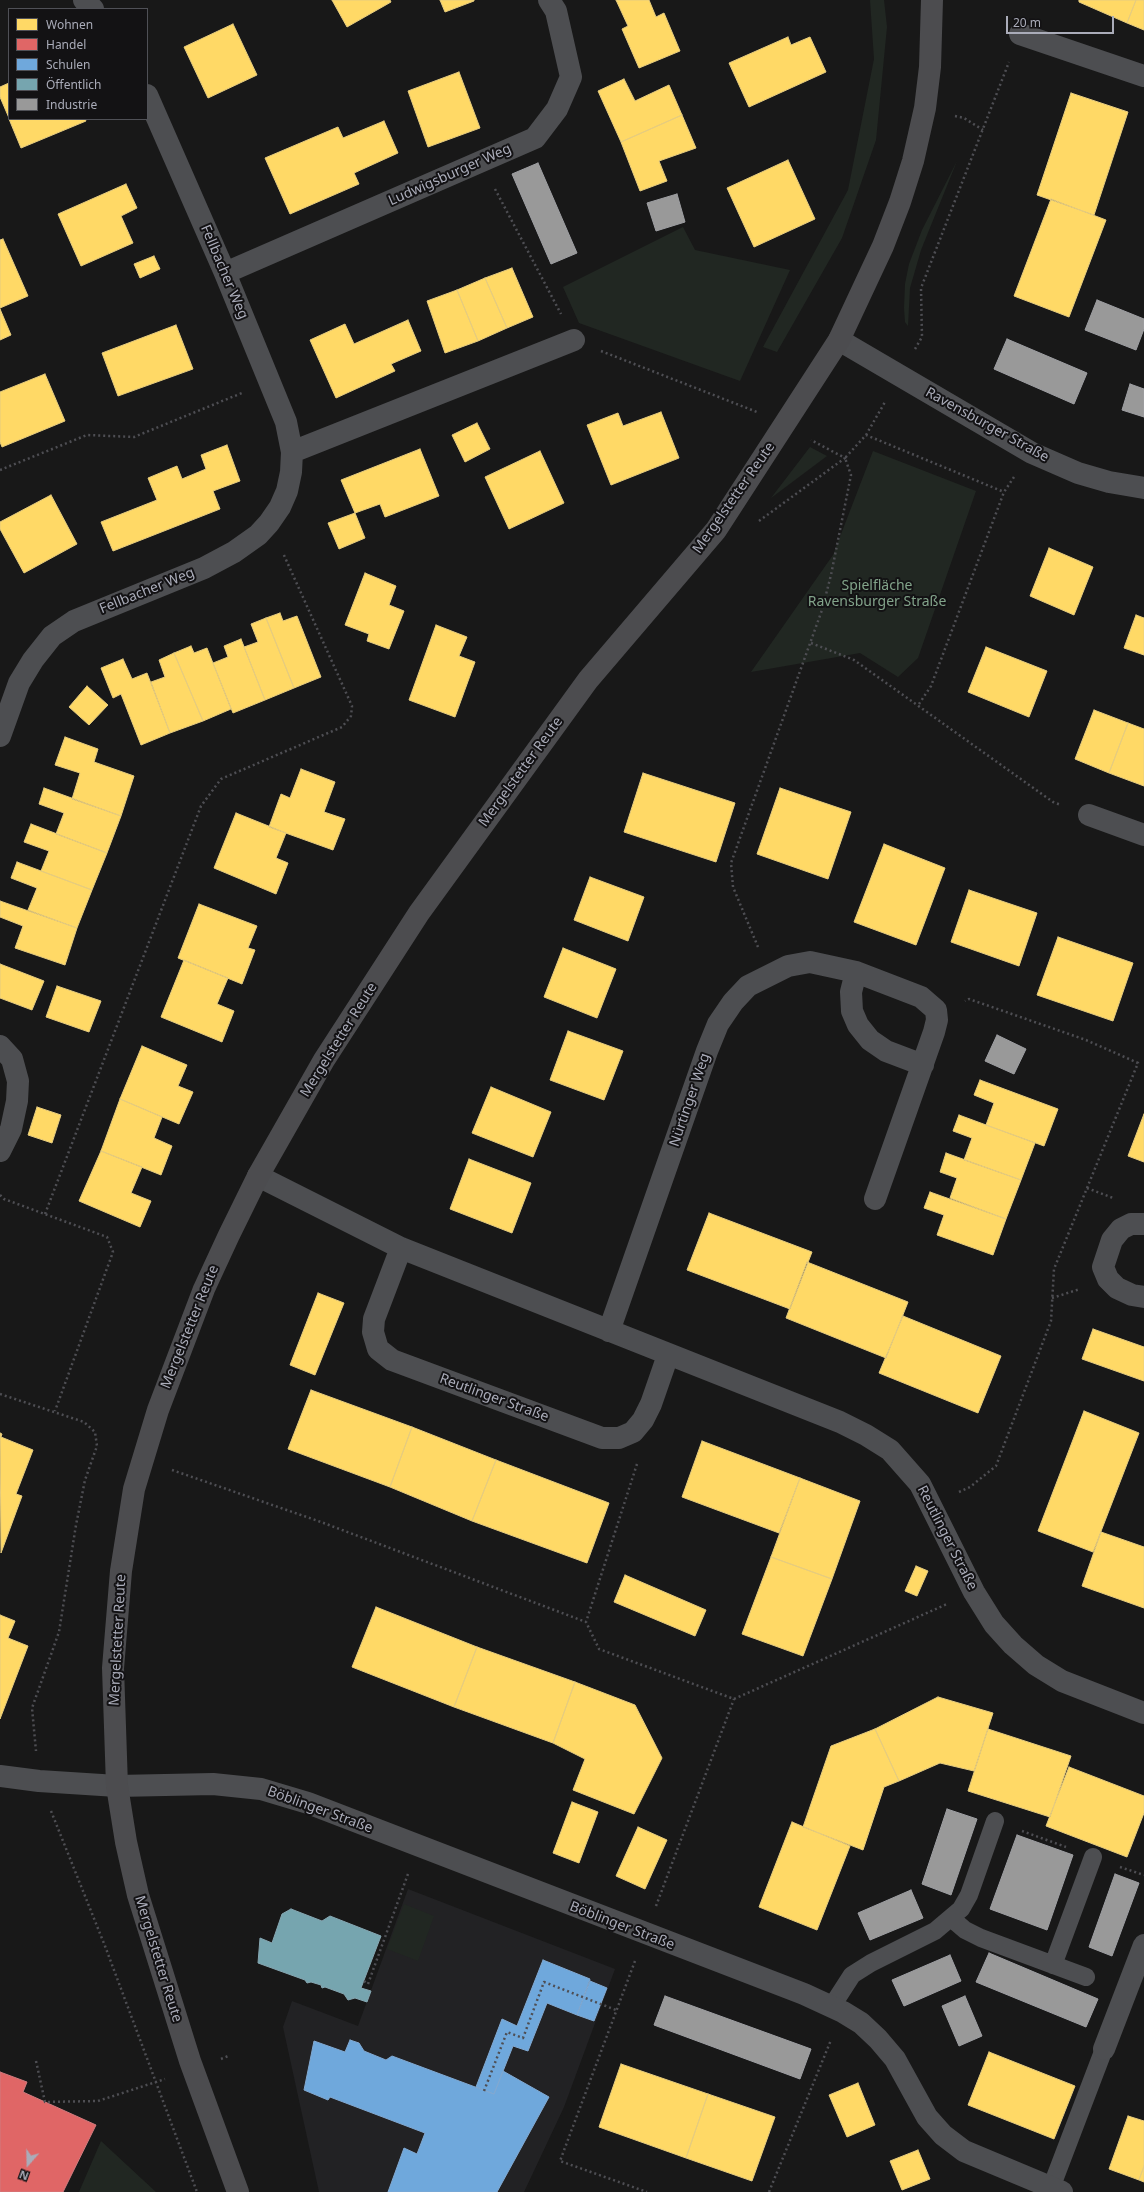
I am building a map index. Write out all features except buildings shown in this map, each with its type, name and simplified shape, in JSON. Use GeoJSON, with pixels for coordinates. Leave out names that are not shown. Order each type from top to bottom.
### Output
{"type":"FeatureCollection","features":[{"type":"Feature","properties":{"kind":"street"},"geometry":{"type":"LineString","coordinates":[[84,0],[93,8]]}},
{"type":"Feature","properties":{"kind":"street","name":"Ludwigsburger Weg"},"geometry":{"type":"LineString","coordinates":[[225,273],[535,138],[557,109],[571,78],[556,11],[549,0]]}},
{"type":"Feature","properties":{"kind":"street","name":"Mergelstetter Reute"},"geometry":{"type":"LineString","coordinates":[[238,2192],[193,2069],[138,1894],[126,1842],[117,1786],[113,1675],[116,1620],[127,1523],[134,1489],[158,1410],[204,1289],[258,1176],[324,1060],[419,913],[588,680],[716,530],[785,426],[839,340],[883,246],[900,202],[913,161],[925,108],[930,67],[932,0]]}},
{"type":"Feature","properties":{"kind":"street"},"geometry":{"type":"LineString","coordinates":[[1020,34],[1144,76]]}},
{"type":"Feature","properties":{"kind":"street","name":"Fellbacher Weg"},"geometry":{"type":"LineString","coordinates":[[0,736],[19,683],[33,660],[52,636],[74,621],[204,568],[234,552],[258,536],[280,507],[287,491],[291,472],[292,452],[286,422],[225,273],[148,97]]}},
{"type":"Feature","properties":{"kind":"street"},"geometry":{"type":"LineString","coordinates":[[292,452],[574,340]]}},
{"type":"Feature","properties":{"kind":"street","name":"Ravensburger Straße"},"geometry":{"type":"LineString","coordinates":[[839,340],[1032,453],[1078,473],[1109,482],[1144,488]]}},
{"type":"Feature","properties":{"kind":"street"},"geometry":{"type":"LineString","coordinates":[[1088,815],[1144,835]]}},
{"type":"Feature","properties":{"kind":"street","name":"Nürtinger Weg"},"geometry":{"type":"LineString","coordinates":[[609,1332],[707,1051],[718,1024],[732,1002],[748,986],[769,974],[788,966],[810,962],[856,972],[922,997],[936,1010]]}},
{"type":"Feature","properties":{"kind":"street"},"geometry":{"type":"LineString","coordinates":[[856,972],[851,992],[852,1011],[858,1025],[870,1040],[886,1051],[923,1065]]}},
{"type":"Feature","properties":{"kind":"street"},"geometry":{"type":"LineString","coordinates":[[875,1199],[934,1032],[937,1020],[936,1010]]}},
{"type":"Feature","properties":{"kind":"street"},"geometry":{"type":"LineString","coordinates":[[0,1046],[12,1059],[18,1081],[17,1101],[11,1129],[0,1151]]}},
{"type":"Feature","properties":{"kind":"street","name":"Reutlinger Straße"},"geometry":{"type":"LineString","coordinates":[[258,1176],[401,1248],[609,1332],[840,1422],[866,1435],[890,1450],[906,1466],[920,1484],[932,1504],[974,1592],[994,1624],[1013,1645],[1036,1665],[1062,1681],[1144,1713]]}},
{"type":"Feature","properties":{"kind":"street"},"geometry":{"type":"LineString","coordinates":[[1144,1224],[1131,1224],[1121,1229],[1112,1240],[1104,1267],[1108,1279],[1117,1288],[1132,1295],[1144,1297]]}},
{"type":"Feature","properties":{"kind":"street","name":"Reutlinger Straße"},"geometry":{"type":"LineString","coordinates":[[401,1248],[374,1319],[373,1332],[378,1349],[392,1360],[602,1438],[619,1438],[633,1432]]}},
{"type":"Feature","properties":{"kind":"street"},"geometry":{"type":"LineString","coordinates":[[633,1432],[643,1420],[651,1404],[668,1355]]}},
{"type":"Feature","properties":{"kind":"street","name":"Böblinger Straße"},"geometry":{"type":"LineString","coordinates":[[0,1776],[39,1781],[117,1786],[213,1784],[261,1789],[308,1803],[837,2009],[861,2023],[878,2039],[895,2059],[927,2117],[943,2135],[971,2154],[1056,2190]]}},
{"type":"Feature","properties":{"kind":"street"},"geometry":{"type":"LineString","coordinates":[[1104,2049],[1144,1945]]}},
{"type":"Feature","properties":{"kind":"lane"},"geometry":{"type":"LineString","coordinates":[[837,2009],[852,1975],[871,1963],[935,1931],[961,1909],[969,1895],[995,1821]]}},
{"type":"Feature","properties":{"kind":"lane"},"geometry":{"type":"LineString","coordinates":[[1052,1965],[1093,1857]]}},
{"type":"Feature","properties":{"kind":"lane"},"geometry":{"type":"LineString","coordinates":[[951,1918],[965,1930],[981,1938],[1086,1977]]}},
{"type":"Feature","properties":{"kind":"lane"},"geometry":{"type":"LineString","coordinates":[[1056,2190],[1104,2049]]}},
{"type":"Feature","properties":{"kind":"path"},"geometry":{"type":"LineString","coordinates":[[845,458],[866,435],[922,337],[921,288],[1020,34]]}},
{"type":"Feature","properties":{"kind":"path"},"geometry":{"type":"LineString","coordinates":[[481,162],[574,340],[745,407],[785,426],[845,458],[850,475],[831,575],[811,644],[732,863],[733,887],[769,974]]}},
{"type":"Feature","properties":{"kind":"path"},"geometry":{"type":"LineString","coordinates":[[0,470],[87,435],[134,437],[270,382]]}},
{"type":"Feature","properties":{"kind":"path"},"geometry":{"type":"LineString","coordinates":[[866,435],[1004,492]]}},
{"type":"Feature","properties":{"kind":"path"},"geometry":{"type":"LineString","coordinates":[[919,704],[930,686],[1004,492],[1032,453]]}},
{"type":"Feature","properties":{"kind":"path"},"geometry":{"type":"LineString","coordinates":[[45,1214],[201,806],[221,779],[342,727],[351,716],[352,706],[269,523]]}},
{"type":"Feature","properties":{"kind":"path"},"geometry":{"type":"LineString","coordinates":[[811,644],[854,660],[919,704],[1053,802],[1088,815]]}},
{"type":"Feature","properties":{"kind":"path"},"geometry":{"type":"LineString","coordinates":[[932,1504],[970,1487],[996,1466],[1052,1320],[1054,1269],[1138,1063],[1086,1040],[969,999],[936,1010]]}},
{"type":"Feature","properties":{"kind":"path"},"geometry":{"type":"LineString","coordinates":[[0,1195],[4,1199],[107,1238],[112,1252],[55,1411]]}},
{"type":"Feature","properties":{"kind":"path"},"geometry":{"type":"LineString","coordinates":[[0,1394],[55,1411],[84,1422],[95,1432],[97,1446],[85,1480],[76,1525],[59,1632],[32,1708],[39,1781],[106,1946],[196,2192]]}},
{"type":"Feature","properties":{"kind":"path"},"geometry":{"type":"LineString","coordinates":[[586,1622],[638,1462],[639,1446],[633,1432]]}},
{"type":"Feature","properties":{"kind":"path"},"geometry":{"type":"LineString","coordinates":[[143,1460],[321,1522],[586,1622],[599,1649],[734,1699],[974,1592]]}},
{"type":"Feature","properties":{"kind":"path"},"geometry":{"type":"LineString","coordinates":[[647,2192],[560,2161],[734,1699]]}},
{"type":"Feature","properties":{"kind":"path"},"geometry":{"type":"LineString","coordinates":[[995,1821],[1093,1857]]}},
{"type":"Feature","properties":{"kind":"path"},"geometry":{"type":"LineString","coordinates":[[364,1981],[368,1984],[418,1846]]}},
{"type":"Feature","properties":{"kind":"path"},"geometry":{"type":"LineString","coordinates":[[484,2091],[507,2032],[523,2038],[544,1982],[616,2010]]}},
{"type":"Feature","properties":{"kind":"path"},"geometry":{"type":"LineString","coordinates":[[770,2192],[837,2009]]}},
{"type":"Feature","properties":{"kind":"path"},"geometry":{"type":"LineString","coordinates":[[36,2061],[45,2102],[98,2101],[156,2083],[228,2056]]}},
{"type":"Feature","properties":{"kind":"shaded area"},"geometry":{"type":"Polygon","coordinates":[[[408,1889],[615,1969],[564,2107],[524,2192],[319,2192],[283,2027],[292,2001],[358,2026],[408,1889]]]}},
{"type":"Feature","properties":{"kind":"green space"},"geometry":{"type":"Polygon","coordinates":[[[870,0],[884,0],[887,27],[876,140],[842,238],[777,352],[763,347],[848,190],[874,59],[870,0]]]}},
{"type":"Feature","properties":{"kind":"green space"},"geometry":{"type":"Polygon","coordinates":[[[957,161],[921,250],[910,288],[908,326],[905,322],[904,308],[905,284],[909,264],[922,230],[957,161]]]}},
{"type":"Feature","properties":{"kind":"green space"},"geometry":{"type":"Polygon","coordinates":[[[683,227],[695,250],[790,270],[740,381],[579,323],[563,287],[683,227]]]}},
{"type":"Feature","properties":{"kind":"green space"},"geometry":{"type":"Polygon","coordinates":[[[810,447],[827,456],[771,498],[810,447]]]}},
{"type":"Feature","properties":{"kind":"green space","name":"Spielfläche Ravensburger Straße"},"geometry":{"type":"Polygon","coordinates":[[[873,451],[976,491],[918,658],[898,677],[860,653],[751,672],[833,555],[873,451]]]}},
{"type":"Feature","properties":{"kind":"green space"},"geometry":{"type":"Polygon","coordinates":[[[404,1904],[434,1916],[418,1961],[387,1949],[404,1904]]]}},
{"type":"Feature","properties":{"kind":"green space"},"geometry":{"type":"Polygon","coordinates":[[[101,2141],[156,2192],[79,2192],[101,2141]]]}}]}
